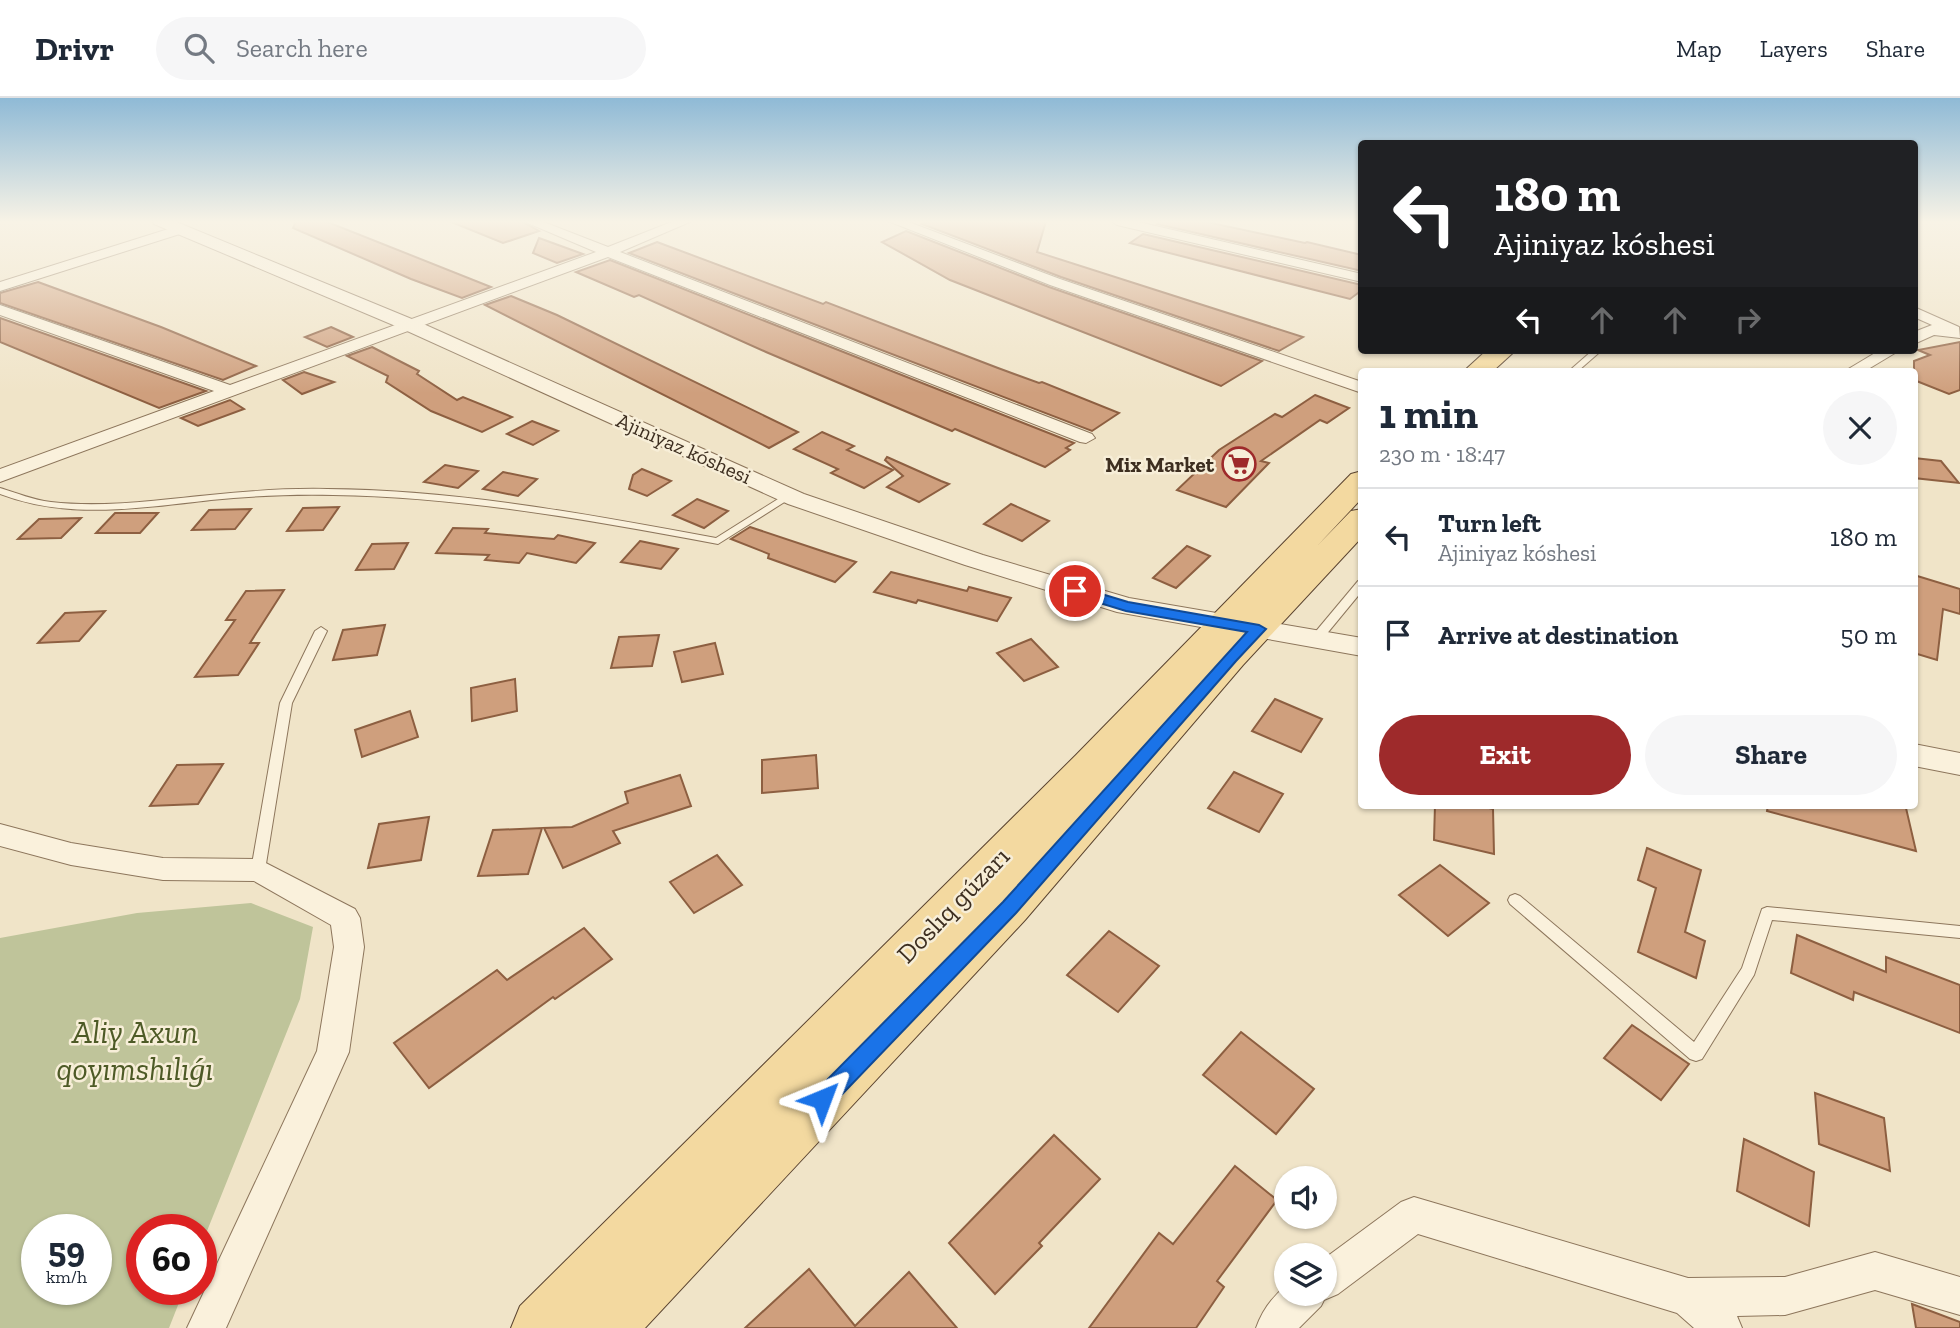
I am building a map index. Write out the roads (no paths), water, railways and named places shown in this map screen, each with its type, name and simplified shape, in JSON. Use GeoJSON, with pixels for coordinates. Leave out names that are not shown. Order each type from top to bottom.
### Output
{"type":"FeatureCollection","features":[{"type":"Feature","properties":{"kind":"main road"},"geometry":{"type":"LineString","coordinates":[[1486,368],[1511,359]]}},
{"type":"Feature","properties":{"kind":"main road","name":"Doslıq gúzarı"},"geometry":{"type":"LineString","coordinates":[[603,1328],[1009,907],[1230,657],[1242,626],[1358,485]]}},
{"type":"Feature","properties":{"kind":"main road","name":"Doslıq gúzarı"},"geometry":{"type":"LineString","coordinates":[[542,1328],[1242,626],[1358,522]]}},
{"type":"Feature","properties":{"kind":"street"},"geometry":{"type":"LineString","coordinates":[[0,287],[24,278]]}},
{"type":"Feature","properties":{"kind":"street","name":"Ajiniyaz kóshesi"},"geometry":{"type":"LineString","coordinates":[[298,278],[412,326],[789,496],[974,560],[1126,606],[1358,646]]}},
{"type":"Feature","properties":{"kind":"street"},"geometry":{"type":"LineString","coordinates":[[0,476],[538,278]]}},
{"type":"Feature","properties":{"kind":"street"},"geometry":{"type":"LineString","coordinates":[[681,278],[1086,438]]}},
{"type":"Feature","properties":{"kind":"street"},"geometry":{"type":"LineString","coordinates":[[1045,278],[1358,387]]}},
{"type":"Feature","properties":{"kind":"street"},"geometry":{"type":"LineString","coordinates":[[0,310],[230,391]]}},
{"type":"Feature","properties":{"kind":"street"},"geometry":{"type":"LineString","coordinates":[[1918,313],[1957,332]]}},
{"type":"Feature","properties":{"kind":"street"},"geometry":{"type":"LineString","coordinates":[[1918,337],[1931,330],[1957,332]]}},
{"type":"Feature","properties":{"kind":"street"},"geometry":{"type":"LineString","coordinates":[[1858,368],[1879,354]]}},
{"type":"Feature","properties":{"kind":"street"},"geometry":{"type":"LineString","coordinates":[[1918,756],[1960,764]]}},
{"type":"Feature","properties":{"kind":"street"},"geometry":{"type":"LineString","coordinates":[[0,835],[71,855],[163,869],[258,870],[345,918],[349,947],[333,1052],[206,1328]]}},
{"type":"Feature","properties":{"kind":"street"},"geometry":{"type":"LineString","coordinates":[[1337,1272],[1414,1215],[1688,1297],[1785,1296],[1875,1271],[1960,1296]]}},
{"type":"Feature","properties":{"kind":"street"},"geometry":{"type":"LineString","coordinates":[[1688,1297],[1723,1328]]}},
{"type":"Feature","properties":{"kind":"street"},"geometry":{"type":"LineString","coordinates":[[1275,1328],[1290,1306]]}},
{"type":"Feature","properties":{"kind":"lane"},"geometry":{"type":"LineString","coordinates":[[1577,368],[1593,354]]}},
{"type":"Feature","properties":{"kind":"lane"},"geometry":{"type":"LineString","coordinates":[[0,491],[15,499],[58,505],[113,505],[241,495],[342,492],[470,499],[718,541],[789,496]]}},
{"type":"Feature","properties":{"kind":"lane"},"geometry":{"type":"LineString","coordinates":[[1316,639],[1358,588]]}},
{"type":"Feature","properties":{"kind":"lane"},"geometry":{"type":"LineString","coordinates":[[258,870],[286,704],[321,631]]}},
{"type":"Feature","properties":{"kind":"lane"},"geometry":{"type":"LineString","coordinates":[[1514,900],[1696,1054],[1749,970],[1767,913],[1960,932]]}},
{"type":"Feature","properties":{"kind":"place","name":"Mix Market"},"geometry":{"type":"Point","coordinates":[1239,464]}},
{"type":"Feature","properties":{"kind":"park label","name":"Aliy Axun qoyımshılıǵı"},"geometry":{"type":"Point","coordinates":[135,1050]}}]}
